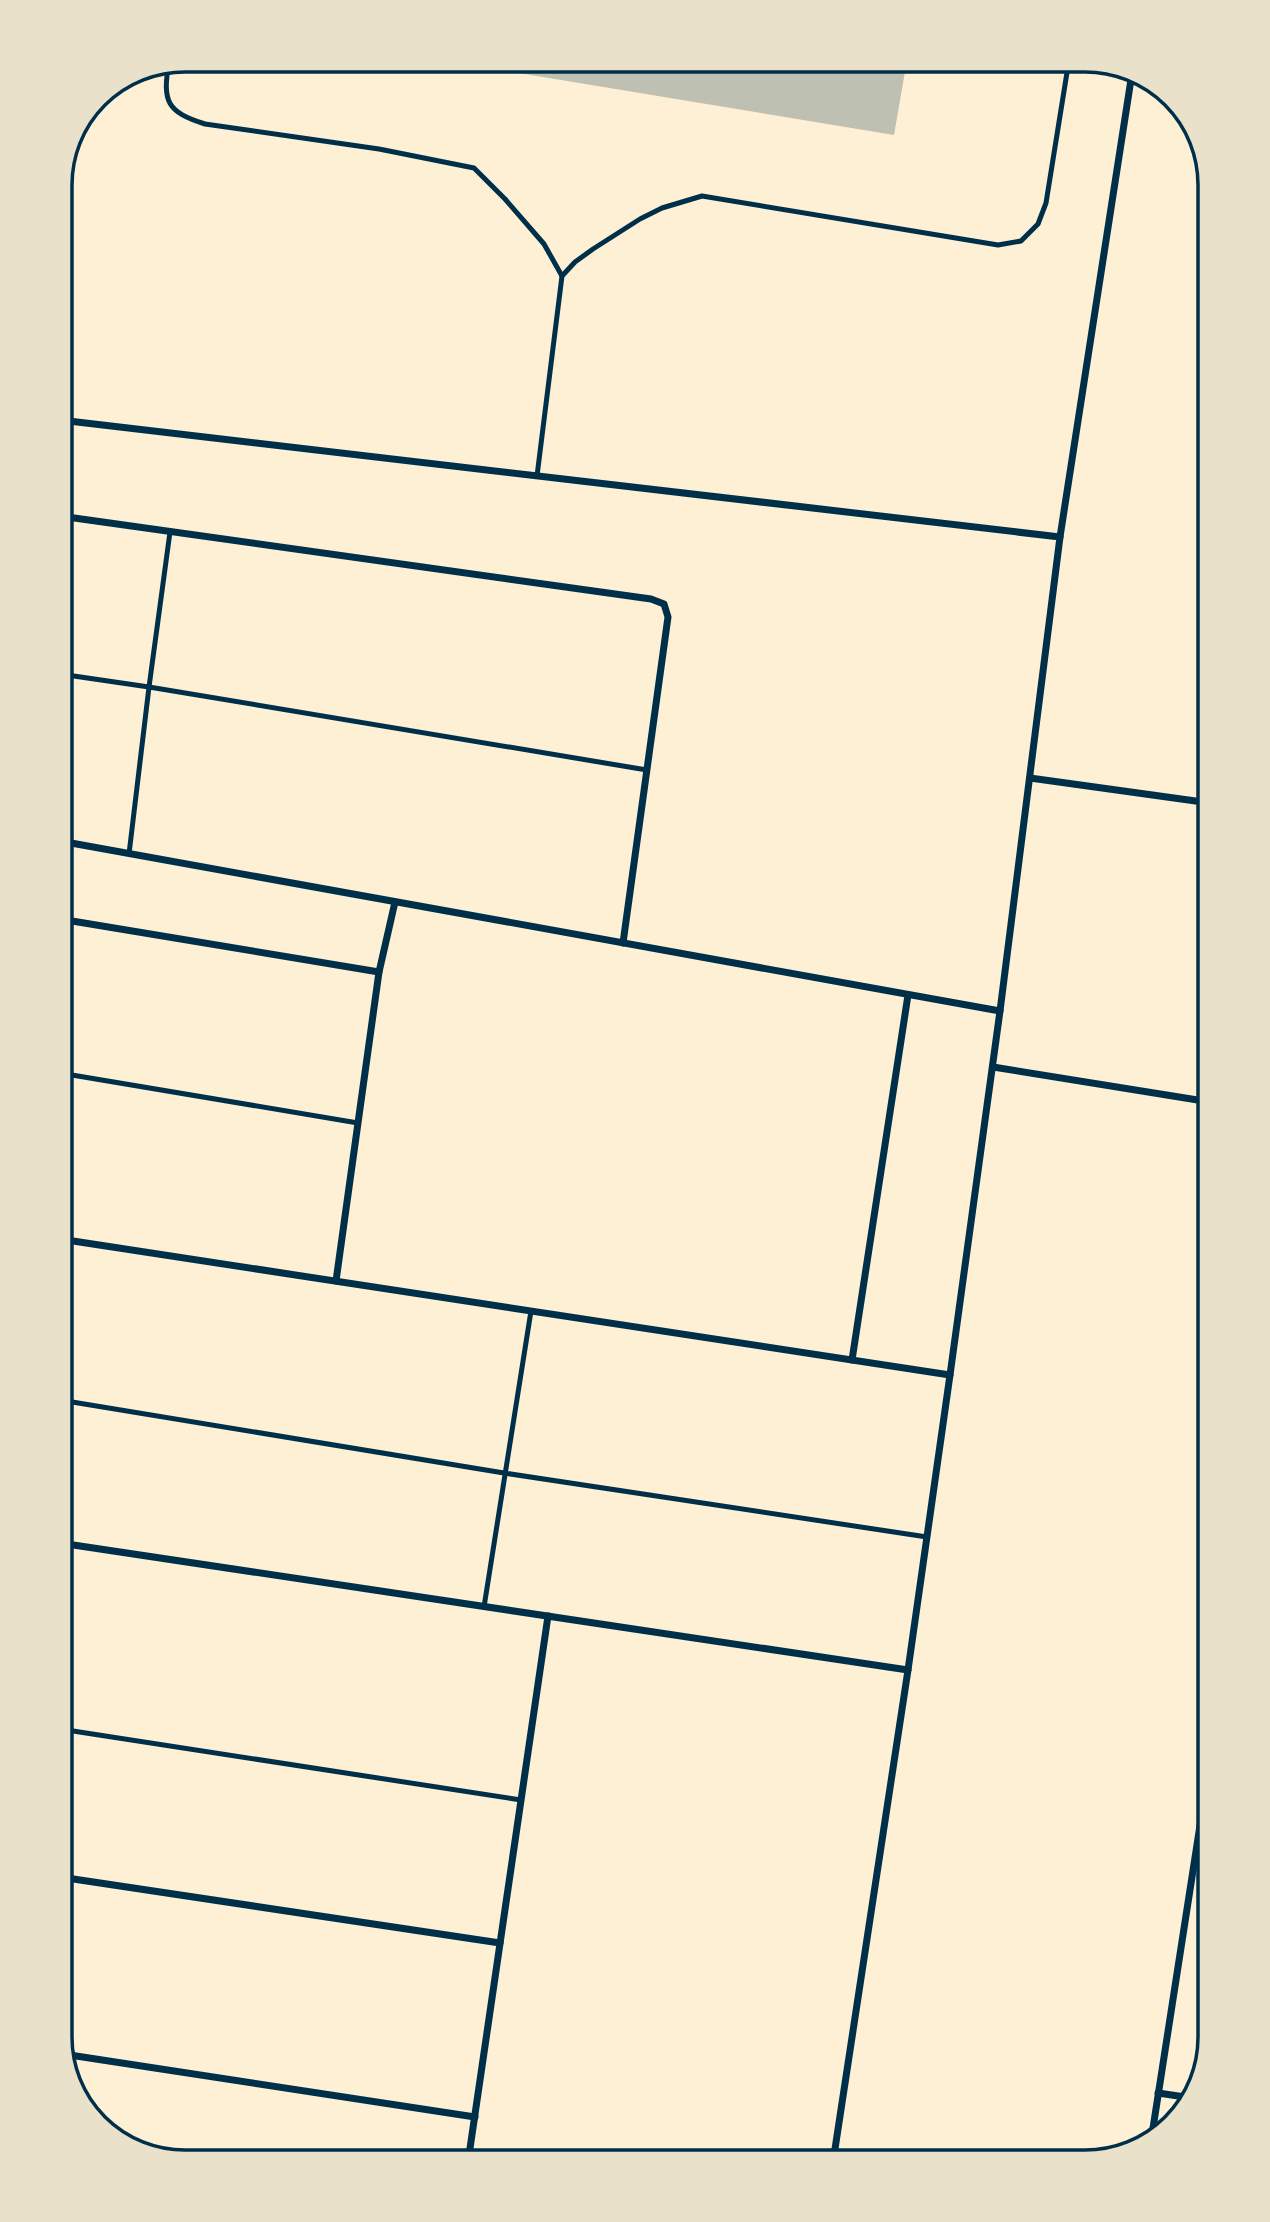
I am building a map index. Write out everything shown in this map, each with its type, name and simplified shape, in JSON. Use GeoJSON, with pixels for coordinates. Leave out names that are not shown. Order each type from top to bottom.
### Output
{"type":"FeatureCollection","features":[{"type":"Feature","properties":{"kind":"street"},"geometry":{"type":"LineString","coordinates":[[835,2150],[950,1375],[993,1066],[1060,537],[1131,81]]}},
{"type":"Feature","properties":{"kind":"street"},"geometry":{"type":"LineString","coordinates":[[72,421],[1060,537]]}},
{"type":"Feature","properties":{"kind":"street"},"geometry":{"type":"LineString","coordinates":[[72,518],[651,599],[664,604],[668,617],[623,943]]}},
{"type":"Feature","properties":{"kind":"street"},"geometry":{"type":"LineString","coordinates":[[1030,778],[1198,801]]}},
{"type":"Feature","properties":{"kind":"street"},"geometry":{"type":"LineString","coordinates":[[72,843],[1000,1011]]}},
{"type":"Feature","properties":{"kind":"street"},"geometry":{"type":"LineString","coordinates":[[336,1281],[379,972],[395,902]]}},
{"type":"Feature","properties":{"kind":"street"},"geometry":{"type":"LineString","coordinates":[[72,921],[379,972]]}},
{"type":"Feature","properties":{"kind":"street"},"geometry":{"type":"LineString","coordinates":[[852,1360],[908,995]]}},
{"type":"Feature","properties":{"kind":"street"},"geometry":{"type":"LineString","coordinates":[[993,1066],[1198,1100]]}},
{"type":"Feature","properties":{"kind":"street"},"geometry":{"type":"LineString","coordinates":[[72,1241],[950,1375]]}},
{"type":"Feature","properties":{"kind":"street"},"geometry":{"type":"LineString","coordinates":[[72,1546],[908,1670]]}},
{"type":"Feature","properties":{"kind":"street"},"geometry":{"type":"LineString","coordinates":[[470,2150],[548,1616]]}},
{"type":"Feature","properties":{"kind":"street"},"geometry":{"type":"LineString","coordinates":[[1153,2127],[1198,1838]]}},
{"type":"Feature","properties":{"kind":"street"},"geometry":{"type":"LineString","coordinates":[[72,1879],[500,1943]]}},
{"type":"Feature","properties":{"kind":"street"},"geometry":{"type":"LineString","coordinates":[[74,2056],[475,2117]]}},
{"type":"Feature","properties":{"kind":"street"},"geometry":{"type":"LineString","coordinates":[[1158,2094],[1181,2097]]}},
{"type":"Feature","properties":{"kind":"lane"},"geometry":{"type":"LineString","coordinates":[[537,476],[562,276],[575,262],[640,219],[662,208],[702,196],[998,245],[1021,241],[1038,224],[1046,203],[1067,72]]}},
{"type":"Feature","properties":{"kind":"lane"},"geometry":{"type":"LineString","coordinates":[[167,74],[170,105],[183,117],[205,124],[379,149],[474,168],[536,234],[562,276]]}},
{"type":"Feature","properties":{"kind":"lane"},"geometry":{"type":"LineString","coordinates":[[129,854],[170,532]]}},
{"type":"Feature","properties":{"kind":"lane"},"geometry":{"type":"LineString","coordinates":[[72,676],[647,770]]}},
{"type":"Feature","properties":{"kind":"lane"},"geometry":{"type":"LineString","coordinates":[[72,1075],[358,1123]]}},
{"type":"Feature","properties":{"kind":"lane"},"geometry":{"type":"LineString","coordinates":[[484,1606],[531,1311]]}},
{"type":"Feature","properties":{"kind":"lane"},"geometry":{"type":"LineString","coordinates":[[72,1402],[505,1473],[927,1537]]}},
{"type":"Feature","properties":{"kind":"lane"},"geometry":{"type":"LineString","coordinates":[[72,1731],[521,1800]]}},
{"type":"Feature","properties":{"kind":"building"},"geometry":{"type":"Polygon","coordinates":[[[513,72],[905,72],[894,135],[513,72]]]}}]}
